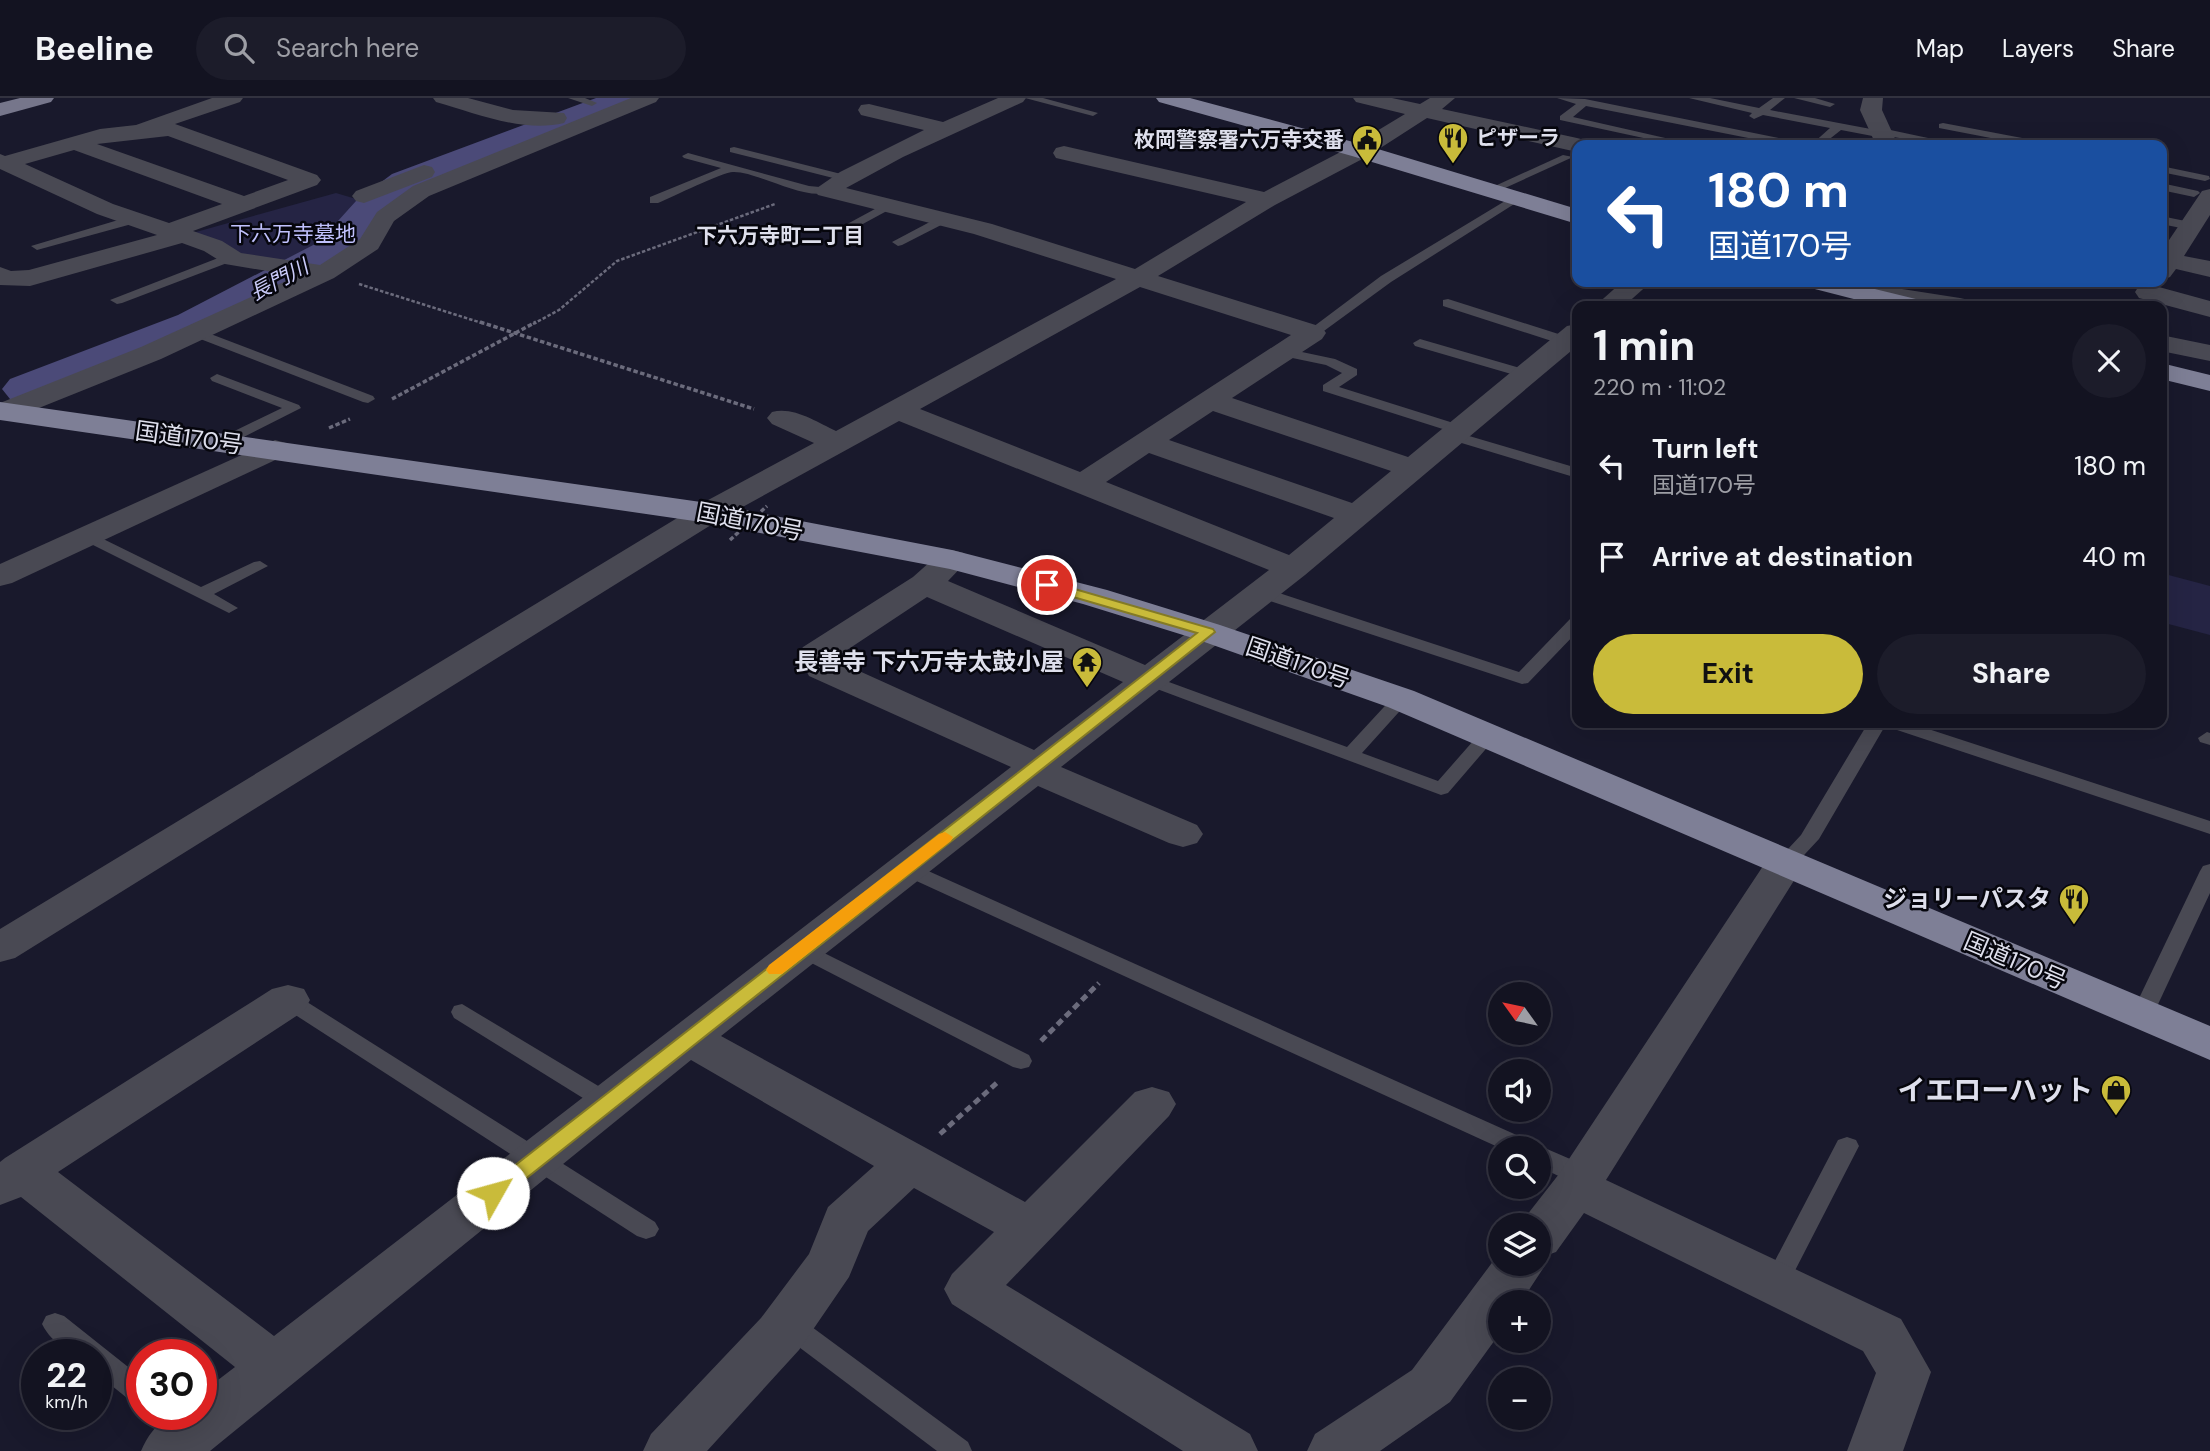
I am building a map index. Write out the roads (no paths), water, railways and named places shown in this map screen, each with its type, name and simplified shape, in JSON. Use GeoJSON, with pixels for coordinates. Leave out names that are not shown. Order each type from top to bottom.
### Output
{"type":"FeatureCollection","features":[{"type":"Feature","properties":{"kind":"highway"},"geometry":{"type":"LineString","coordinates":[[1166,98],[1360,151],[1572,216]]}},
{"type":"Feature","properties":{"kind":"highway"},"geometry":{"type":"LineString","coordinates":[[1830,287],[1858,300]]}},
{"type":"Feature","properties":{"kind":"highway"},"geometry":{"type":"LineString","coordinates":[[2167,372],[2210,383]]}},
{"type":"Feature","properties":{"kind":"highway","name":"国道170号"},"geometry":{"type":"LineString","coordinates":[[2,412],[275,449],[719,527],[952,560],[1095,597],[1208,632],[1401,699],[2210,1044]]}},
{"type":"Feature","properties":{"kind":"main road"},"geometry":{"type":"LineString","coordinates":[[0,110],[44,98]]}},
{"type":"Feature","properties":{"kind":"street"},"geometry":{"type":"LineString","coordinates":[[141,131],[156,122],[232,98]]}},
{"type":"Feature","properties":{"kind":"street"},"geometry":{"type":"LineString","coordinates":[[443,98],[513,116],[556,118]]}},
{"type":"Feature","properties":{"kind":"street"},"geometry":{"type":"LineString","coordinates":[[2,412],[195,332],[325,273],[369,244],[385,218],[421,191],[649,98]]}},
{"type":"Feature","properties":{"kind":"street"},"geometry":{"type":"LineString","coordinates":[[835,184],[1016,98]]}},
{"type":"Feature","properties":{"kind":"street"},"geometry":{"type":"LineString","coordinates":[[1363,98],[1426,111],[1569,151]]}},
{"type":"Feature","properties":{"kind":"street"},"geometry":{"type":"LineString","coordinates":[[0,948],[719,527],[840,443],[1139,277],[1267,200],[1360,151],[1445,98]]}},
{"type":"Feature","properties":{"kind":"street"},"geometry":{"type":"LineString","coordinates":[[1873,98],[1871,110],[1884,137]]}},
{"type":"Feature","properties":{"kind":"street"},"geometry":{"type":"LineString","coordinates":[[364,196],[556,118],[590,100]]}},
{"type":"Feature","properties":{"kind":"street"},"geometry":{"type":"LineString","coordinates":[[870,110],[946,129]]}},
{"type":"Feature","properties":{"kind":"street"},"geometry":{"type":"LineString","coordinates":[[0,275],[6,279],[30,278],[176,233],[309,180],[170,129],[100,136],[5,166]]}},
{"type":"Feature","properties":{"kind":"street"},"geometry":{"type":"LineString","coordinates":[[75,143],[244,204]]}},
{"type":"Feature","properties":{"kind":"street"},"geometry":{"type":"LineString","coordinates":[[1064,153],[1267,200]]}},
{"type":"Feature","properties":{"kind":"street"},"geometry":{"type":"LineString","coordinates":[[5,166],[105,209],[213,246],[231,257],[325,273]]}},
{"type":"Feature","properties":{"kind":"street"},"geometry":{"type":"LineString","coordinates":[[835,184],[890,206],[1139,277],[1312,333]]}},
{"type":"Feature","properties":{"kind":"street"},"geometry":{"type":"LineString","coordinates":[[2167,263],[2191,226],[2203,189]]}},
{"type":"Feature","properties":{"kind":"street"},"geometry":{"type":"LineString","coordinates":[[2167,279],[2210,269]]}},
{"type":"Feature","properties":{"kind":"street"},"geometry":{"type":"LineString","coordinates":[[1614,301],[1632,287]]}},
{"type":"Feature","properties":{"kind":"street"},"geometry":{"type":"LineString","coordinates":[[1846,287],[1930,301]]}},
{"type":"Feature","properties":{"kind":"street"},"geometry":{"type":"LineString","coordinates":[[2165,287],[2210,309]]}},
{"type":"Feature","properties":{"kind":"street"},"geometry":{"type":"LineString","coordinates":[[1082,484],[1312,333]]}},
{"type":"Feature","properties":{"kind":"street"},"geometry":{"type":"LineString","coordinates":[[175,1433],[274,1367],[688,1038],[1293,568],[1571,336]]}},
{"type":"Feature","properties":{"kind":"street"},"geometry":{"type":"LineString","coordinates":[[2167,345],[2210,353]]}},
{"type":"Feature","properties":{"kind":"street"},"geometry":{"type":"LineString","coordinates":[[1210,400],[1412,468]]}},
{"type":"Feature","properties":{"kind":"street"},"geometry":{"type":"LineString","coordinates":[[898,410],[1293,568]]}},
{"type":"Feature","properties":{"kind":"street"},"geometry":{"type":"LineString","coordinates":[[782,418],[840,443]]}},
{"type":"Feature","properties":{"kind":"street"},"geometry":{"type":"LineString","coordinates":[[1146,442],[1355,515]]}},
{"type":"Feature","properties":{"kind":"street"},"geometry":{"type":"LineString","coordinates":[[0,576],[275,449]]}},
{"type":"Feature","properties":{"kind":"street"},"geometry":{"type":"LineString","coordinates":[[952,560],[925,584],[816,655],[822,668],[1183,834]]}},
{"type":"Feature","properties":{"kind":"street"},"geometry":{"type":"LineString","coordinates":[[925,584],[1147,679]]}},
{"type":"Feature","properties":{"kind":"street"},"geometry":{"type":"LineString","coordinates":[[1548,1213],[1565,1172],[1770,890],[1785,863]]}},
{"type":"Feature","properties":{"kind":"street"},"geometry":{"type":"LineString","coordinates":[[274,1367],[11,1178],[288,1000]]}},
{"type":"Feature","properties":{"kind":"street"},"geometry":{"type":"LineString","coordinates":[[688,1038],[1030,1228]]}},
{"type":"Feature","properties":{"kind":"street"},"geometry":{"type":"LineString","coordinates":[[1152,1104],[970,1289],[1230,1451]]}},
{"type":"Feature","properties":{"kind":"street"},"geometry":{"type":"LineString","coordinates":[[670,1451],[788,1324],[831,1263],[846,1221],[909,1163]]}},
{"type":"Feature","properties":{"kind":"street"},"geometry":{"type":"LineString","coordinates":[[1565,1172],[1776,1283],[1882,1335],[1904,1372],[1875,1451]]}},
{"type":"Feature","properties":{"kind":"street"},"geometry":{"type":"LineString","coordinates":[[1335,1451],[1431,1386],[1511,1276]]}},
{"type":"Feature","properties":{"kind":"lane"},"geometry":{"type":"LineString","coordinates":[[1030,98],[1093,113]]}},
{"type":"Feature","properties":{"kind":"lane"},"geometry":{"type":"LineString","coordinates":[[1562,98],[1776,140]]}},
{"type":"Feature","properties":{"kind":"lane"},"geometry":{"type":"LineString","coordinates":[[1694,98],[1884,137],[1911,140]]}},
{"type":"Feature","properties":{"kind":"lane"},"geometry":{"type":"LineString","coordinates":[[1734,131],[1780,98]]}},
{"type":"Feature","properties":{"kind":"lane"},"geometry":{"type":"LineString","coordinates":[[1799,98],[1830,104]]}},
{"type":"Feature","properties":{"kind":"lane"},"geometry":{"type":"LineString","coordinates":[[1585,102],[1564,118],[1667,140]]}},
{"type":"Feature","properties":{"kind":"lane"},"geometry":{"type":"LineString","coordinates":[[1943,126],[2017,140]]}},
{"type":"Feature","properties":{"kind":"lane"},"geometry":{"type":"LineString","coordinates":[[1822,140],[1838,127]]}},
{"type":"Feature","properties":{"kind":"lane"},"geometry":{"type":"LineString","coordinates":[[734,150],[835,184]]}},
{"type":"Feature","properties":{"kind":"lane"},"geometry":{"type":"LineString","coordinates":[[1490,191],[1569,151]]}},
{"type":"Feature","properties":{"kind":"lane"},"geometry":{"type":"LineString","coordinates":[[688,156],[809,189],[835,184]]}},
{"type":"Feature","properties":{"kind":"lane"},"geometry":{"type":"LineString","coordinates":[[654,200],[732,168]]}},
{"type":"Feature","properties":{"kind":"lane"},"geometry":{"type":"LineString","coordinates":[[2167,172],[2203,189]]}},
{"type":"Feature","properties":{"kind":"lane"},"geometry":{"type":"LineString","coordinates":[[2167,186],[2203,189]]}},
{"type":"Feature","properties":{"kind":"lane"},"geometry":{"type":"LineString","coordinates":[[1312,333],[1386,279],[1515,199]]}},
{"type":"Feature","properties":{"kind":"lane"},"geometry":{"type":"LineString","coordinates":[[844,229],[890,206]]}},
{"type":"Feature","properties":{"kind":"lane"},"geometry":{"type":"LineString","coordinates":[[37,246],[135,219]]}},
{"type":"Feature","properties":{"kind":"lane"},"geometry":{"type":"LineString","coordinates":[[898,242],[943,219]]}},
{"type":"Feature","properties":{"kind":"lane"},"geometry":{"type":"LineString","coordinates":[[2167,221],[2191,226]]}},
{"type":"Feature","properties":{"kind":"lane"},"geometry":{"type":"LineString","coordinates":[[117,300],[231,257]]}},
{"type":"Feature","properties":{"kind":"lane"},"geometry":{"type":"LineString","coordinates":[[1448,303],[1571,336]]}},
{"type":"Feature","properties":{"kind":"lane"},"geometry":{"type":"LineString","coordinates":[[195,332],[368,399]]}},
{"type":"Feature","properties":{"kind":"lane"},"geometry":{"type":"LineString","coordinates":[[1420,344],[1525,374]]}},
{"type":"Feature","properties":{"kind":"lane"},"geometry":{"type":"LineString","coordinates":[[1283,352],[1330,362],[1352,372],[1328,388],[1572,471]]}},
{"type":"Feature","properties":{"kind":"lane"},"geometry":{"type":"LineString","coordinates":[[217,378],[295,408],[223,442]]}},
{"type":"Feature","properties":{"kind":"lane"},"geometry":{"type":"LineString","coordinates":[[89,537],[229,608]]}},
{"type":"Feature","properties":{"kind":"lane"},"geometry":{"type":"LineString","coordinates":[[201,594],[260,566]]}},
{"type":"Feature","properties":{"kind":"lane"},"geometry":{"type":"LineString","coordinates":[[1261,592],[1522,679],[1572,627]]}},
{"type":"Feature","properties":{"kind":"lane"},"geometry":{"type":"LineString","coordinates":[[1147,679],[1441,789],[1488,736]]}},
{"type":"Feature","properties":{"kind":"lane"},"geometry":{"type":"LineString","coordinates":[[1350,754],[1401,699]]}},
{"type":"Feature","properties":{"kind":"lane"},"geometry":{"type":"LineString","coordinates":[[1785,863],[1809,839],[1874,728]]}},
{"type":"Feature","properties":{"kind":"lane"},"geometry":{"type":"LineString","coordinates":[[1907,728],[2210,828]]}},
{"type":"Feature","properties":{"kind":"lane"},"geometry":{"type":"LineString","coordinates":[[906,868],[1498,1136]]}},
{"type":"Feature","properties":{"kind":"lane"},"geometry":{"type":"LineString","coordinates":[[2141,1015],[2210,871]]}},
{"type":"Feature","properties":{"kind":"lane"},"geometry":{"type":"LineString","coordinates":[[802,949],[1021,1061]]}},
{"type":"Feature","properties":{"kind":"lane"},"geometry":{"type":"LineString","coordinates":[[288,1000],[646,1229]]}},
{"type":"Feature","properties":{"kind":"lane"},"geometry":{"type":"LineString","coordinates":[[462,1012],[607,1102]]}},
{"type":"Feature","properties":{"kind":"lane"},"geometry":{"type":"LineString","coordinates":[[1776,1283],[1847,1146]]}},
{"type":"Feature","properties":{"kind":"lane"},"geometry":{"type":"LineString","coordinates":[[55,1324],[74,1339]]}},
{"type":"Feature","properties":{"kind":"lane"},"geometry":{"type":"LineString","coordinates":[[788,1324],[958,1451]]}},
{"type":"Feature","properties":{"kind":"lane"},"geometry":{"type":"LineString","coordinates":[[112,1370],[126,1381]]}},
{"type":"Feature","properties":{"kind":"waterway","name":"長門川"},"geometry":{"type":"LineString","coordinates":[[27,389],[194,325],[334,251],[371,210],[406,182],[629,98]]}},
{"type":"Feature","properties":{"kind":"place","name":"ピザーラ"},"geometry":{"type":"Point","coordinates":[1453,165]}},
{"type":"Feature","properties":{"kind":"place","name":"枚岡警察署六万寺交番"},"geometry":{"type":"Point","coordinates":[1367,167]}},
{"type":"Feature","properties":{"kind":"place","name":"長善寺 下六万寺太鼓小屋"},"geometry":{"type":"Point","coordinates":[1087,689]}},
{"type":"Feature","properties":{"kind":"place","name":"ジョリーパスタ"},"geometry":{"type":"Point","coordinates":[2074,926]}},
{"type":"Feature","properties":{"kind":"place","name":"イエローハット"},"geometry":{"type":"Point","coordinates":[2116,1117]}},
{"type":"Feature","properties":{"kind":"district","name":"下六万寺町二丁目"},"geometry":{"type":"Point","coordinates":[780,236]}},
{"type":"Feature","properties":{"kind":"park label","name":"下六万寺墓地"},"geometry":{"type":"Point","coordinates":[293,234]}}]}
